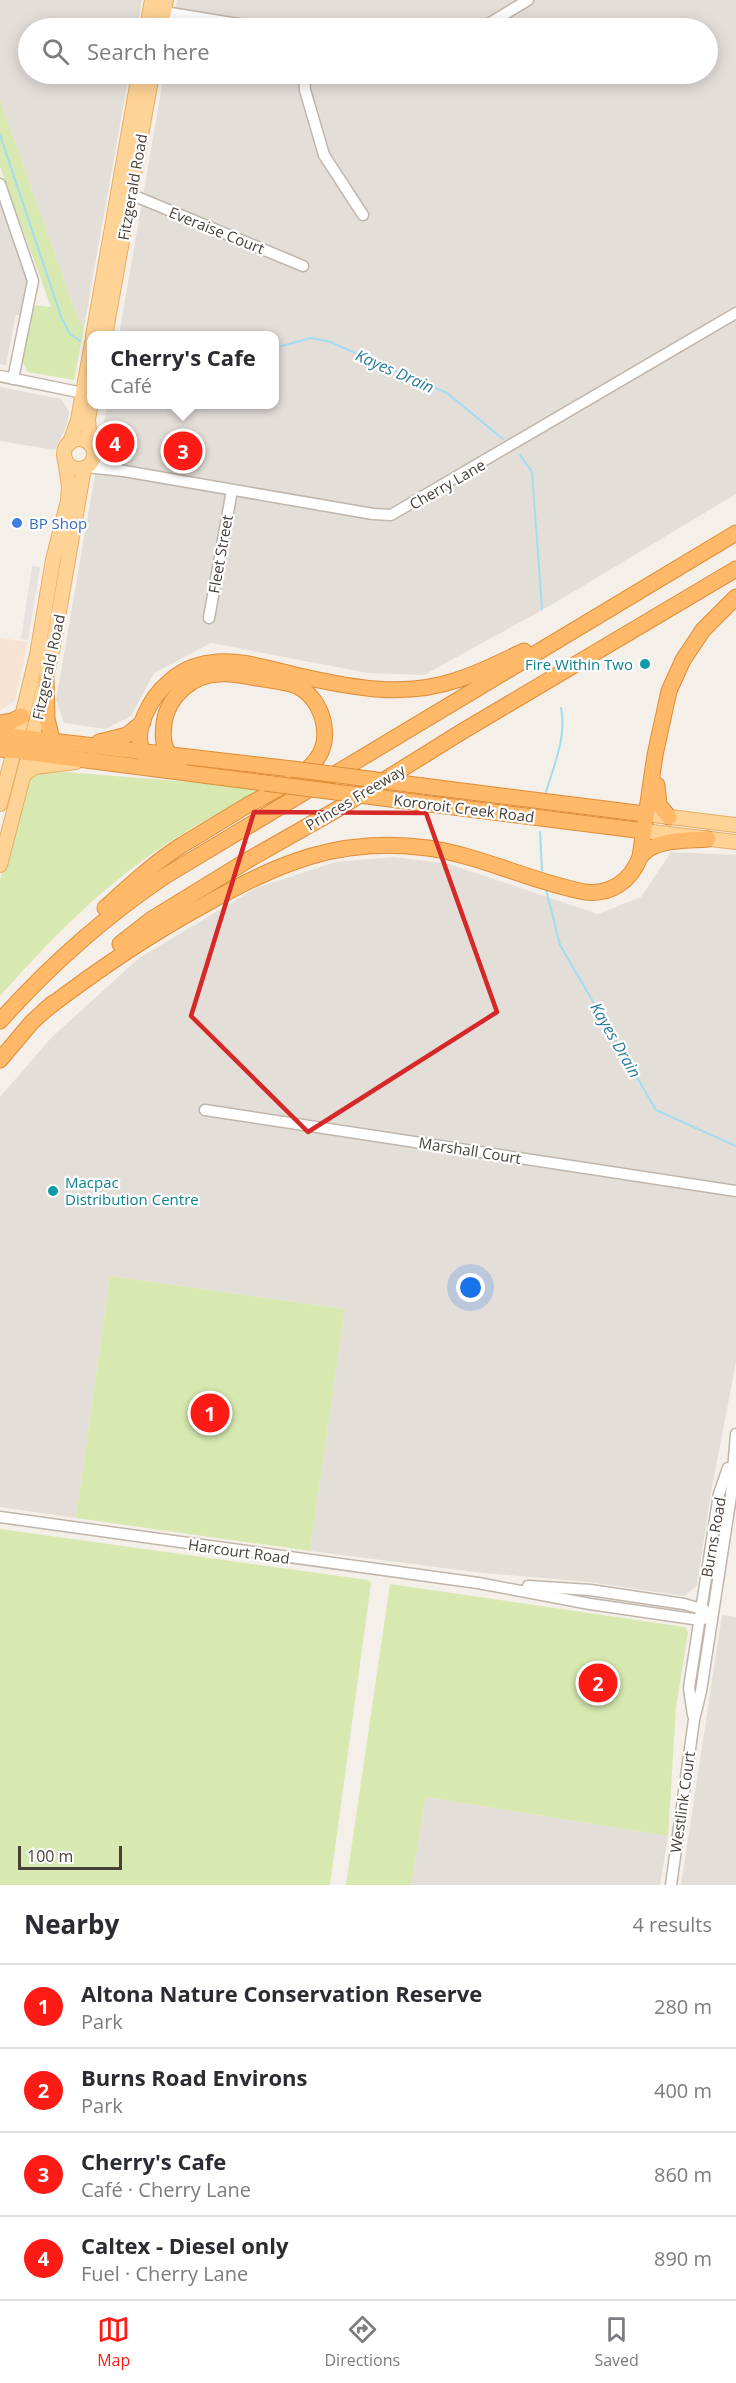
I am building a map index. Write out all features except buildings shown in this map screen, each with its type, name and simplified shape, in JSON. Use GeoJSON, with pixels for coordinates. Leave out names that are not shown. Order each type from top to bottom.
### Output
{"type":"FeatureCollection","features":[{"type":"Feature","properties":{"kind":"highway"},"geometry":{"type":"LineString","coordinates":[[182,771],[152,761],[143,751],[141,736],[143,722],[153,700],[169,681],[189,669],[211,663],[230,662],[375,690],[420,689],[458,680],[535,646],[736,533]]}},
{"type":"Feature","properties":{"kind":"highway","name":"Princes Freeway"},"geometry":{"type":"LineString","coordinates":[[0,1021],[52,965],[83,937],[165,876],[736,533]]}},
{"type":"Feature","properties":{"kind":"highway","name":"Princes Freeway"},"geometry":{"type":"LineString","coordinates":[[0,1060],[45,1010],[103,957],[152,919],[736,569]]}},
{"type":"Feature","properties":{"kind":"highway"},"geometry":{"type":"LineString","coordinates":[[45,1010],[154,932],[265,872],[322,852],[386,845],[431,849],[574,890],[594,893],[620,885],[633,872],[640,857],[655,755],[669,691],[683,660],[703,630],[736,597]]}},
{"type":"Feature","properties":{"kind":"highway"},"geometry":{"type":"LineString","coordinates":[[0,1021],[70,943],[143,874],[183,845],[271,793],[314,763],[322,750],[325,736],[324,721],[315,701],[296,686],[234,675],[212,674],[190,683],[175,696],[170,704],[165,719],[164,733],[164,746],[169,754]]}},
{"type":"Feature","properties":{"kind":"highway"},"geometry":{"type":"LineString","coordinates":[[46,680],[47,719],[53,742]]}},
{"type":"Feature","properties":{"kind":"highway"},"geometry":{"type":"LineString","coordinates":[[0,723],[21,716]]}},
{"type":"Feature","properties":{"kind":"highway"},"geometry":{"type":"LineString","coordinates":[[81,744],[123,737],[143,722]]}},
{"type":"Feature","properties":{"kind":"highway"},"geometry":{"type":"LineString","coordinates":[[0,735],[18,746]]}},
{"type":"Feature","properties":{"kind":"highway","name":"Kororoit Creek Road"},"geometry":{"type":"LineString","coordinates":[[18,746],[53,742],[81,744],[645,814]]}},
{"type":"Feature","properties":{"kind":"highway","name":"Kororoit Creek Road"},"geometry":{"type":"LineString","coordinates":[[18,746],[84,761],[182,771],[644,831]]}},
{"type":"Feature","properties":{"kind":"highway"},"geometry":{"type":"LineString","coordinates":[[655,755],[659,805],[669,817]]}},
{"type":"Feature","properties":{"kind":"highway"},"geometry":{"type":"LineString","coordinates":[[640,857],[654,846],[708,839]]}},
{"type":"Feature","properties":{"kind":"main road","name":"Fitzgerald Road"},"geometry":{"type":"LineString","coordinates":[[94,331],[136,84]]}},
{"type":"Feature","properties":{"kind":"main road","name":"Fitzgerald Road"},"geometry":{"type":"LineString","coordinates":[[106,331],[150,84]]}},
{"type":"Feature","properties":{"kind":"main road"},"geometry":{"type":"LineString","coordinates":[[87,396],[65,450],[65,459],[75,468],[85,467],[92,460],[88,409]]}},
{"type":"Feature","properties":{"kind":"main road"},"geometry":{"type":"LineString","coordinates":[[69,443],[78,439],[91,445]]}},
{"type":"Feature","properties":{"kind":"main road","name":"Fitzgerald Road"},"geometry":{"type":"LineString","coordinates":[[0,865],[24,774],[18,746],[21,716],[37,655],[53,560],[68,501],[69,487],[65,459]]}},
{"type":"Feature","properties":{"kind":"main road","name":"Fitzgerald Road"},"geometry":{"type":"LineString","coordinates":[[0,804],[18,746],[46,680],[85,467]]}},
{"type":"Feature","properties":{"kind":"main road"},"geometry":{"type":"LineString","coordinates":[[24,774],[35,767],[84,761]]}},
{"type":"Feature","properties":{"kind":"main road","name":"Kororoit Creek Road"},"geometry":{"type":"LineString","coordinates":[[645,814],[736,825]]}},
{"type":"Feature","properties":{"kind":"main road","name":"Kororoit Creek Road"},"geometry":{"type":"LineString","coordinates":[[644,831],[736,842]]}},
{"type":"Feature","properties":{"kind":"street"},"geometry":{"type":"LineString","coordinates":[[498,18],[528,0]]}},
{"type":"Feature","properties":{"kind":"street"},"geometry":{"type":"LineString","coordinates":[[158,5],[218,18]]}},
{"type":"Feature","properties":{"kind":"street"},"geometry":{"type":"LineString","coordinates":[[305,84],[324,155],[363,215]]}},
{"type":"Feature","properties":{"kind":"street"},"geometry":{"type":"LineString","coordinates":[[0,184],[33,281],[13,379]]}},
{"type":"Feature","properties":{"kind":"street","name":"Everaise Court"},"geometry":{"type":"LineString","coordinates":[[130,194],[303,266]]}},
{"type":"Feature","properties":{"kind":"street","name":"Cherry Lane"},"geometry":{"type":"LineString","coordinates":[[85,467],[124,471],[373,514],[391,515],[736,313]]}},
{"type":"Feature","properties":{"kind":"street"},"geometry":{"type":"LineString","coordinates":[[0,376],[87,396]]}},
{"type":"Feature","properties":{"kind":"street","name":"Cherry Lane"},"geometry":{"type":"LineString","coordinates":[[91,445],[101,460],[124,471]]}},
{"type":"Feature","properties":{"kind":"street","name":"Fleet Street"},"geometry":{"type":"LineString","coordinates":[[209,618],[232,490]]}},
{"type":"Feature","properties":{"kind":"street","name":"Marshall Court"},"geometry":{"type":"LineString","coordinates":[[205,1110],[736,1191]]}},
{"type":"Feature","properties":{"kind":"street","name":"Burns Road"},"geometry":{"type":"LineString","coordinates":[[712,1616],[731,1496],[736,1434]]}},
{"type":"Feature","properties":{"kind":"street","name":"Burns Road"},"geometry":{"type":"LineString","coordinates":[[700,1620],[719,1494],[734,1457]]}},
{"type":"Feature","properties":{"kind":"street","name":"Harcourt Road"},"geometry":{"type":"LineString","coordinates":[[0,1517],[478,1583],[590,1604],[700,1620],[712,1616]]}},
{"type":"Feature","properties":{"kind":"street","name":"Harcourt Road"},"geometry":{"type":"LineString","coordinates":[[478,1583],[590,1590],[701,1608],[712,1616]]}},
{"type":"Feature","properties":{"kind":"street","name":"Westlink Court"},"geometry":{"type":"LineString","coordinates":[[671,1885],[694,1720],[701,1691],[712,1616]]}},
{"type":"Feature","properties":{"kind":"street","name":"Westlink Court"},"geometry":{"type":"LineString","coordinates":[[694,1720],[689,1688],[700,1620]]}},
{"type":"Feature","properties":{"kind":"highlighted area"},"geometry":{"type":"Polygon","coordinates":[[[254,812],[426,813],[497,1012],[308,1132],[191,1016],[254,812]]]}},
{"type":"Feature","properties":{"kind":"shaded area"},"geometry":{"type":"Polygon","coordinates":[[[0,0],[142,0],[139,18],[18,18],[18,84],[127,84],[84,327],[77,316],[0,100],[0,0]]]}},
{"type":"Feature","properties":{"kind":"shaded area"},"geometry":{"type":"Polygon","coordinates":[[[177,0],[736,0],[736,494],[553,604],[424,675],[368,673],[211,643],[154,673],[131,716],[105,729],[64,723],[56,700],[106,409],[279,409],[279,331],[120,331],[162,84],[718,84],[718,18],[174,18],[177,0]]]}},
{"type":"Feature","properties":{"kind":"shaded area"},"geometry":{"type":"Polygon","coordinates":[[[0,200],[30,278],[20,315],[16,315],[6,365],[0,364],[0,200]]]}},
{"type":"Feature","properties":{"kind":"shaded area"},"geometry":{"type":"Polygon","coordinates":[[[0,387],[61,399],[69,411],[67,425],[55,450],[0,441],[0,387]]]}},
{"type":"Feature","properties":{"kind":"shaded area"},"geometry":{"type":"Polygon","coordinates":[[[32,566],[40,567],[28,640],[21,639],[32,566]]]}},
{"type":"Feature","properties":{"kind":"shaded area"},"geometry":{"type":"Polygon","coordinates":[[[0,638],[28,642],[15,700],[0,711],[0,638]]]}},
{"type":"Feature","properties":{"kind":"shaded area"},"geometry":{"type":"Polygon","coordinates":[[[671,852],[736,855],[736,1362],[711,1492],[697,1586],[684,1596],[589,1582],[483,1573],[310,1551],[345,1309],[110,1276],[76,1518],[0,1507],[0,1097],[51,1038],[139,958],[256,888],[335,862],[394,857],[449,864],[598,914],[641,897],[671,852]]]}},
{"type":"Feature","properties":{"kind":"shaded area"},"geometry":{"type":"Polygon","coordinates":[[[722,1615],[736,1617],[736,1885],[681,1885],[722,1615]]]}},
{"type":"Feature","properties":{"kind":"shaded area"},"geometry":{"type":"Polygon","coordinates":[[[426,1797],[668,1836],[660,1885],[411,1885],[426,1797]]]}},
{"type":"Feature","properties":{"kind":"green space"},"geometry":{"type":"Polygon","coordinates":[[[0,100],[77,316],[84,327],[74,380],[28,372],[22,361],[33,305],[51,307],[0,167],[0,100]]]}},
{"type":"Feature","properties":{"kind":"green space"},"geometry":{"type":"Polygon","coordinates":[[[64,772],[264,788],[177,837],[120,878],[77,915],[0,996],[0,879],[30,778],[39,773],[64,772]]]}},
{"type":"Feature","properties":{"kind":"green space"},"geometry":{"type":"Polygon","coordinates":[[[110,1276],[345,1309],[310,1551],[76,1518],[110,1276]]]}},
{"type":"Feature","properties":{"kind":"green space"},"geometry":{"type":"Polygon","coordinates":[[[0,1529],[368,1580],[371,1583],[330,1885],[0,1885],[0,1529]]]}},
{"type":"Feature","properties":{"kind":"green space"},"geometry":{"type":"Polygon","coordinates":[[[390,1584],[685,1627],[688,1632],[676,1708],[668,1836],[426,1797],[411,1885],[346,1885],[390,1584]]]}},
{"type":"Feature","properties":{"kind":"waterway","name":"Kayes Drain"},"geometry":{"type":"LineString","coordinates":[[0,135],[62,319],[70,334],[80,341]]}},
{"type":"Feature","properties":{"kind":"waterway","name":"Kayes Drain"},"geometry":{"type":"LineString","coordinates":[[279,347],[311,338],[328,341],[447,393],[503,439]]}},
{"type":"Feature","properties":{"kind":"waterway","name":"Kayes Drain"},"geometry":{"type":"LineString","coordinates":[[520,455],[532,472],[542,609]]}},
{"type":"Feature","properties":{"kind":"waterway","name":"Kayes Drain"},"geometry":{"type":"LineString","coordinates":[[546,792],[561,740],[561,708]]}},
{"type":"Feature","properties":{"kind":"waterway","name":"Kayes Drain"},"geometry":{"type":"LineString","coordinates":[[540,832],[542,871]]}},
{"type":"Feature","properties":{"kind":"waterway","name":"Kayes Drain"},"geometry":{"type":"LineString","coordinates":[[546,889],[560,945],[656,1110],[736,1146]]}},
{"type":"Feature","properties":{"kind":"place","name":"Caltex - Diesel only"},"geometry":{"type":"Point","coordinates":[115,443]}},
{"type":"Feature","properties":{"kind":"place","name":"Cherry's Cafe"},"geometry":{"type":"Point","coordinates":[183,451]}},
{"type":"Feature","properties":{"kind":"place","name":"BP Shop"},"geometry":{"type":"Point","coordinates":[17,523]}},
{"type":"Feature","properties":{"kind":"place","name":"Fire Within Two"},"geometry":{"type":"Point","coordinates":[645,664]}},
{"type":"Feature","properties":{"kind":"place","name":"Macpac Distribution Centre"},"geometry":{"type":"Point","coordinates":[53,1191]}},
{"type":"Feature","properties":{"kind":"place","name":"Altona Nature Conservation Reserve"},"geometry":{"type":"Point","coordinates":[210,1413]}},
{"type":"Feature","properties":{"kind":"place","name":"Burns Road Environs"},"geometry":{"type":"Point","coordinates":[598,1683]}}]}
